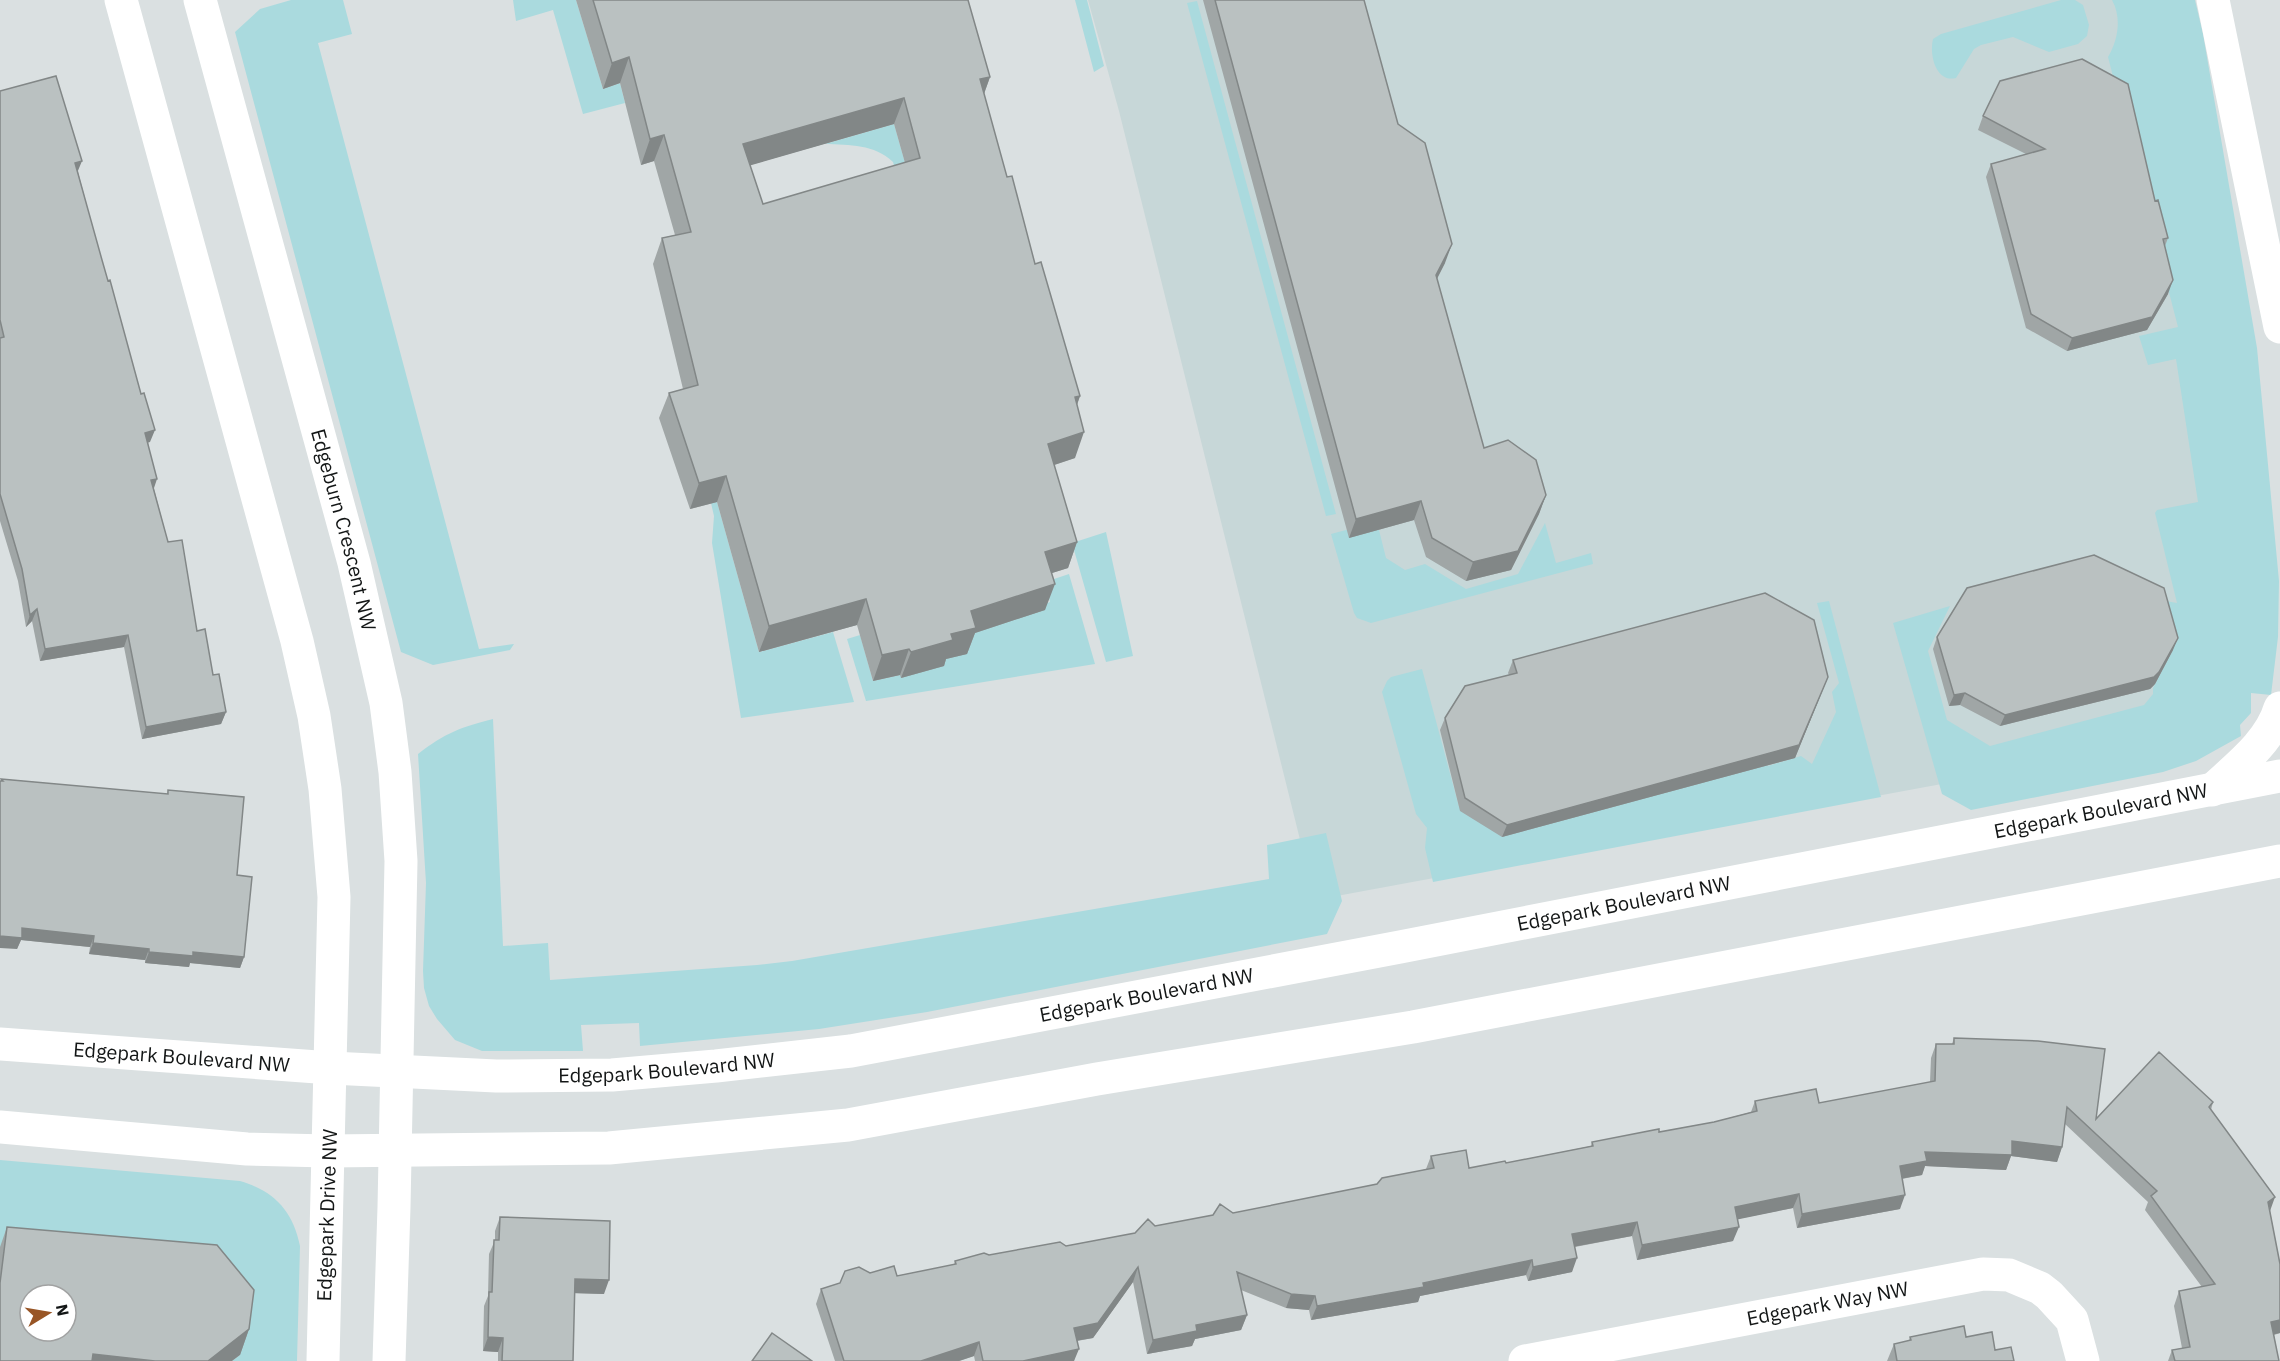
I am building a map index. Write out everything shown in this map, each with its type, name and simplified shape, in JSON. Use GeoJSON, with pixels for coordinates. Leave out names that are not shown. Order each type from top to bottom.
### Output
{"type":"FeatureCollection","features":[{"type":"Feature","properties":{"kind":"street"},"geometry":{"type":"LineString","coordinates":[[121,0],[297,641],[314,717],[325,789],[334,897],[331,1068]]}},
{"type":"Feature","properties":{"kind":"street","name":"Edgeburn Crescent NW"},"geometry":{"type":"LineString","coordinates":[[200,0],[354,562],[386,703],[395,772],[401,861],[397,1072]]}},
{"type":"Feature","properties":{"kind":"street"},"geometry":{"type":"LineString","coordinates":[[2213,0],[2280,327]]}},
{"type":"Feature","properties":{"kind":"street"},"geometry":{"type":"LineString","coordinates":[[2212,790],[2250,755],[2276,723],[2280,708]]}},
{"type":"Feature","properties":{"kind":"street","name":"Edgepark Boulevard NW"},"geometry":{"type":"LineString","coordinates":[[0,1044],[331,1068],[495,1076],[612,1075],[851,1051],[1400,948],[2280,776]]}},
{"type":"Feature","properties":{"kind":"street"},"geometry":{"type":"LineString","coordinates":[[0,1127],[247,1149],[328,1151],[609,1148],[848,1125],[1085,1082],[1413,1027],[2280,861]]}},
{"type":"Feature","properties":{"kind":"street","name":"Edgepark Drive NW"},"geometry":{"type":"LineString","coordinates":[[323,1361],[331,1068]]}},
{"type":"Feature","properties":{"kind":"street"},"geometry":{"type":"LineString","coordinates":[[388,1361],[397,1072]]}},
{"type":"Feature","properties":{"kind":"street","name":"Edgepark Way NW"},"geometry":{"type":"LineString","coordinates":[[1545,1359],[1983,1274],[2010,1275],[2040,1288],[2049,1295],[2072,1320],[2083,1361]]}},
{"type":"Feature","properties":{"kind":"shaded area"},"geometry":{"type":"Polygon","coordinates":[[[291,0],[343,0],[352,34],[318,43],[479,649],[514,644],[510,650],[433,665],[401,652],[235,32],[260,9],[291,0]]]}},
{"type":"Feature","properties":{"kind":"shaded area"},"geometry":{"type":"Polygon","coordinates":[[[513,0],[576,0],[603,89],[620,83],[625,103],[583,114],[553,10],[516,21],[513,0]]]}},
{"type":"Feature","properties":{"kind":"shaded area"},"geometry":{"type":"Polygon","coordinates":[[[1075,0],[1087,0],[1104,66],[1094,72],[1075,0]]]}},
{"type":"Feature","properties":{"kind":"shaded area"},"geometry":{"type":"Polygon","coordinates":[[[1088,0],[2145,0],[2245,707],[1958,781],[1315,900],[1119,111],[1088,0]]]}},
{"type":"Feature","properties":{"kind":"shaded area"},"geometry":{"type":"Polygon","coordinates":[[[2061,0],[2075,0],[2083,5],[2089,25],[2087,36],[2078,44],[2049,52],[2013,37],[1974,49],[1956,78],[1943,76],[1939,72],[1933,60],[1932,45],[1933,39],[1941,34],[2061,0]]]}},
{"type":"Feature","properties":{"kind":"shaded area"},"geometry":{"type":"Polygon","coordinates":[[[2112,0],[2195,0],[2203,34],[2257,348],[2279,581],[2278,637],[2271,695],[2251,693],[2251,713],[2240,725],[2241,736],[2196,761],[2163,772],[1971,810],[1942,794],[1893,623],[1950,606],[1928,651],[1947,720],[1990,746],[2144,705],[2153,694],[2153,688],[2173,649],[2160,600],[2177,603],[2155,513],[2157,510],[2198,502],[2176,359],[2148,365],[2139,336],[2178,327],[2108,57],[2118,29],[2117,14],[2112,0]]]}},
{"type":"Feature","properties":{"kind":"shaded area"},"geometry":{"type":"Polygon","coordinates":[[[1197,1],[1336,514],[1326,516],[1187,3],[1197,1]]]}},
{"type":"Feature","properties":{"kind":"shaded area"},"geometry":{"type":"Polygon","coordinates":[[[894,124],[911,184],[895,169],[893,162],[878,152],[861,147],[825,144],[894,124]]]}},
{"type":"Feature","properties":{"kind":"shaded area"},"geometry":{"type":"Polygon","coordinates":[[[717,502],[759,652],[833,632],[854,702],[741,718],[712,543],[714,516],[711,503],[717,502]]]}},
{"type":"Feature","properties":{"kind":"shaded area"},"geometry":{"type":"Polygon","coordinates":[[[1545,523],[1556,563],[1591,553],[1593,564],[1371,623],[1357,618],[1354,613],[1331,534],[1346,530],[1379,530],[1386,558],[1405,570],[1425,564],[1466,589],[1518,574],[1545,523]]]}},
{"type":"Feature","properties":{"kind":"shaded area"},"geometry":{"type":"Polygon","coordinates":[[[1106,532],[1133,656],[1106,662],[1072,543],[1106,532]]]}},
{"type":"Feature","properties":{"kind":"shaded area"},"geometry":{"type":"Polygon","coordinates":[[[1069,574],[1095,664],[866,701],[847,639],[860,635],[873,681],[900,675],[902,678],[952,602],[1044,604],[1050,602],[1045,582],[1069,574]]]}},
{"type":"Feature","properties":{"kind":"shaded area"},"geometry":{"type":"Polygon","coordinates":[[[1829,601],[1881,797],[1433,882],[1425,848],[1427,828],[1416,814],[1382,692],[1391,677],[1422,669],[1459,807],[1764,758],[1768,766],[1801,756],[1812,764],[1836,712],[1832,692],[1839,683],[1817,603],[1829,601]]]}},
{"type":"Feature","properties":{"kind":"shaded area"},"geometry":{"type":"Polygon","coordinates":[[[493,719],[503,946],[548,943],[550,980],[792,961],[1269,879],[1267,845],[1326,833],[1342,901],[1327,934],[927,1012],[819,1029],[640,1046],[639,1023],[581,1025],[583,1051],[482,1051],[455,1040],[429,1006],[424,988],[426,883],[418,754],[454,732],[493,719]]]}},
{"type":"Feature","properties":{"kind":"shaded area"},"geometry":{"type":"Polygon","coordinates":[[[0,1160],[240,1181],[252,1185],[263,1190],[280,1204],[297,1234],[300,1246],[297,1361],[232,1361],[240,1355],[78,1286],[78,1283],[71,1283],[0,1253],[0,1160]]]}},
{"type":"Feature","properties":{"kind":"building"},"geometry":{"type":"Polygon","coordinates":[[[593,0],[968,0],[990,77],[980,79],[1007,177],[1012,176],[1035,264],[1041,262],[1080,396],[1075,397],[1084,432],[1048,444],[1077,542],[1045,552],[1055,584],[971,611],[976,628],[951,634],[953,640],[911,652],[909,649],[882,655],[866,599],[769,626],[726,476],[699,483],[669,393],[698,385],[662,238],[691,232],[664,135],[650,139],[629,57],[612,63],[593,0]],[[904,98],[743,144],[763,204],[920,158],[904,98]]]}},
{"type":"Feature","properties":{"kind":"building"},"geometry":{"type":"Polygon","coordinates":[[[1215,0],[1364,0],[1398,124],[1425,143],[1452,244],[1436,275],[1484,448],[1508,440],[1536,460],[1546,495],[1518,551],[1473,562],[1432,538],[1421,501],[1356,519],[1215,0]]]}},
{"type":"Feature","properties":{"kind":"building"},"geometry":{"type":"Polygon","coordinates":[[[2082,59],[2128,84],[2155,201],[2158,200],[2168,238],[2163,239],[2173,280],[2152,317],[2072,338],[2031,314],[1991,164],[2045,149],[1983,116],[2000,81],[2082,59]]]}},
{"type":"Feature","properties":{"kind":"building"},"geometry":{"type":"Polygon","coordinates":[[[56,76],[82,161],[75,163],[102,260],[108,281],[110,280],[141,394],[144,393],[155,430],[145,433],[157,479],[151,480],[168,542],[182,540],[197,631],[205,629],[213,675],[219,674],[226,712],[146,727],[128,635],[45,649],[37,609],[30,615],[22,569],[0,494],[0,338],[4,337],[0,320],[0,91],[56,76]]]}},
{"type":"Feature","properties":{"kind":"building"},"geometry":{"type":"Polygon","coordinates":[[[2094,555],[2164,588],[2178,638],[2154,677],[2005,715],[1965,693],[1954,695],[1937,637],[1967,588],[2094,555]]]}},
{"type":"Feature","properties":{"kind":"building"},"geometry":{"type":"Polygon","coordinates":[[[1765,593],[1814,620],[1828,677],[1799,745],[1507,825],[1465,798],[1445,718],[1465,686],[1517,673],[1513,660],[1765,593]]]}},
{"type":"Feature","properties":{"kind":"building"},"geometry":{"type":"Polygon","coordinates":[[[1,779],[168,794],[168,790],[244,797],[237,875],[252,877],[244,957],[193,952],[193,956],[149,952],[149,949],[93,943],[94,936],[22,928],[22,938],[0,936],[0,781],[3,781],[1,779]]]}},
{"type":"Feature","properties":{"kind":"building"},"geometry":{"type":"Polygon","coordinates":[[[1954,1038],[2038,1041],[2105,1049],[2096,1119],[2159,1052],[2213,1102],[2209,1107],[2275,1197],[2268,1202],[2280,1264],[2280,1320],[2271,1322],[2279,1361],[2175,1361],[2172,1350],[2190,1347],[2179,1291],[2215,1284],[2151,1196],[2157,1191],[2067,1107],[2062,1147],[2012,1141],[2012,1155],[1925,1152],[1927,1161],[1900,1166],[1905,1195],[1802,1214],[1799,1194],[1735,1207],[1739,1227],[1642,1245],[1637,1222],[1572,1234],[1577,1258],[1533,1267],[1532,1260],[1423,1283],[1424,1287],[1317,1306],[1315,1296],[1291,1294],[1237,1272],[1247,1315],[1196,1325],[1197,1331],[1153,1340],[1138,1267],[1098,1323],[1074,1328],[1079,1349],[1023,1361],[983,1361],[979,1342],[921,1361],[844,1361],[821,1289],[840,1283],[845,1271],[859,1267],[870,1273],[894,1266],[897,1276],[956,1264],[955,1261],[984,1253],[989,1255],[1060,1242],[1066,1246],[1135,1233],[1148,1219],[1155,1226],[1213,1215],[1220,1204],[1233,1213],[1377,1184],[1382,1178],[1434,1168],[1431,1156],[1466,1150],[1469,1168],[1505,1161],[1506,1163],[1593,1146],[1592,1142],[1659,1129],[1659,1132],[1714,1122],[1757,1111],[1755,1101],[1816,1089],[1819,1103],[1935,1081],[1936,1044],[1954,1044],[1954,1038]]]}},
{"type":"Feature","properties":{"kind":"building"},"geometry":{"type":"Polygon","coordinates":[[[500,1217],[610,1221],[609,1280],[575,1279],[573,1361],[502,1361],[503,1338],[488,1337],[494,1240],[499,1240],[500,1217]]]}},
{"type":"Feature","properties":{"kind":"building"},"geometry":{"type":"Polygon","coordinates":[[[7,1227],[217,1245],[254,1290],[249,1329],[208,1361],[155,1361],[93,1354],[92,1361],[0,1361],[0,1283],[7,1227]]]}},
{"type":"Feature","properties":{"kind":"building"},"geometry":{"type":"Polygon","coordinates":[[[1964,1326],[1966,1337],[1992,1332],[1995,1350],[2011,1347],[2014,1361],[1897,1361],[1894,1344],[1911,1340],[1910,1337],[1964,1326]]]}},
{"type":"Feature","properties":{"kind":"building"},"geometry":{"type":"Polygon","coordinates":[[[772,1333],[812,1361],[752,1361],[772,1333]]]}}]}
